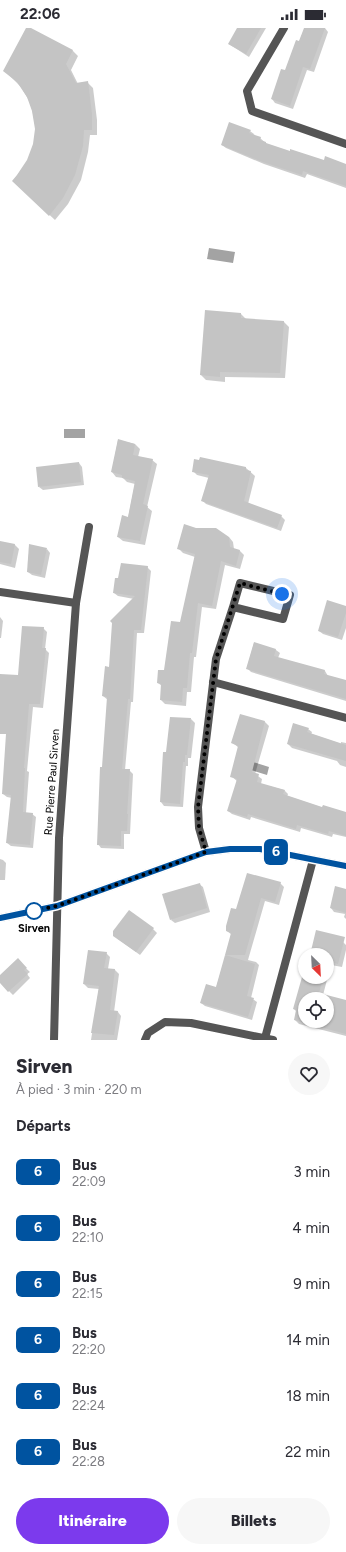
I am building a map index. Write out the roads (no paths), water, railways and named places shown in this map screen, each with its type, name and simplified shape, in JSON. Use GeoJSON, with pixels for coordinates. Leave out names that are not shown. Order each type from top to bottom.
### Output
{"type":"FeatureCollection","features":[{"type":"Feature","properties":{"kind":"street"},"geometry":{"type":"LineString","coordinates":[[284,28],[247,90],[252,111],[346,144]]}},
{"type":"Feature","properties":{"kind":"street","name":"Rue Pierre Paul Sirven"},"geometry":{"type":"LineString","coordinates":[[54,1040],[59,838],[76,604],[89,527]]}},
{"type":"Feature","properties":{"kind":"street"},"geometry":{"type":"LineString","coordinates":[[206,852],[199,828],[198,807],[213,682],[216,659],[240,583],[290,595],[283,620],[233,607]]}},
{"type":"Feature","properties":{"kind":"street"},"geometry":{"type":"LineString","coordinates":[[0,592],[76,604]]}},
{"type":"Feature","properties":{"kind":"street"},"geometry":{"type":"LineString","coordinates":[[213,682],[346,718]]}},
{"type":"Feature","properties":{"kind":"street"},"geometry":{"type":"LineString","coordinates":[[0,918],[57,906],[206,852],[230,849],[260,849],[346,866]]}},
{"type":"Feature","properties":{"kind":"street"},"geometry":{"type":"LineString","coordinates":[[145,1040],[148,1033],[165,1022],[191,1023],[269,1039],[313,860]]}},
{"type":"Feature","properties":{"kind":"place","name":"Sirven"},"geometry":{"type":"Point","coordinates":[34,911]}}]}
